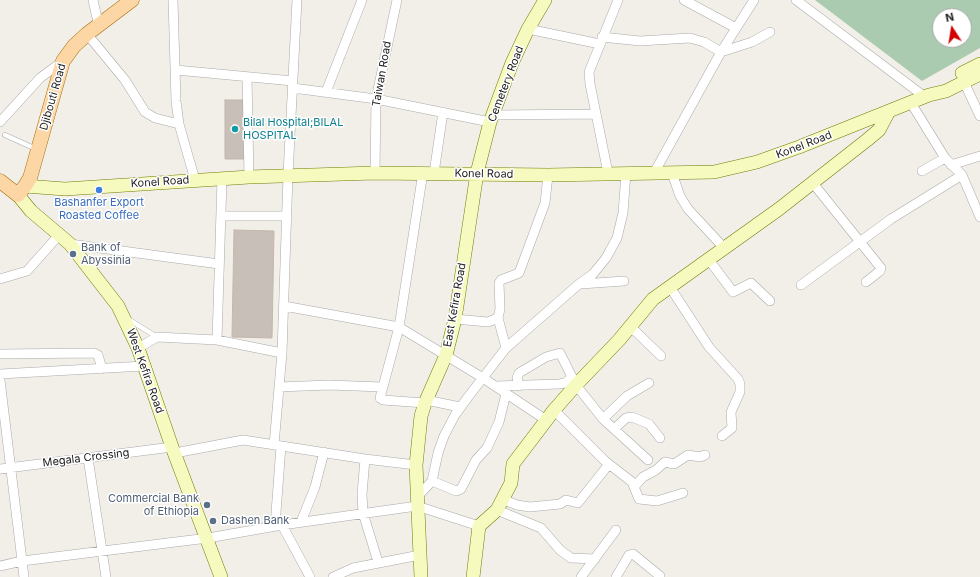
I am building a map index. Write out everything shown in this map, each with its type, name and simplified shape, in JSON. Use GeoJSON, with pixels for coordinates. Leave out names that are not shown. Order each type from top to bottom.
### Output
{"type":"FeatureCollection","features":[{"type":"Feature","properties":{"kind":"main road","name":"Djibouti Road"},"geometry":{"type":"LineString","coordinates":[[22,191],[30,178],[63,61],[74,46],[132,0]]}},
{"type":"Feature","properties":{"kind":"main road","name":"Cemetery Road"},"geometry":{"type":"LineString","coordinates":[[477,173],[492,118],[512,62],[528,29],[546,0]]}},
{"type":"Feature","properties":{"kind":"main road"},"geometry":{"type":"LineString","coordinates":[[927,96],[941,84],[980,64]]}},
{"type":"Feature","properties":{"kind":"main road","name":"Konel Road"},"geometry":{"type":"LineString","coordinates":[[22,191],[288,175],[477,173],[548,175],[608,172],[714,172],[757,162],[911,102],[946,91],[980,74]]}},
{"type":"Feature","properties":{"kind":"main road"},"geometry":{"type":"LineString","coordinates":[[473,577],[479,526],[500,504],[511,483],[513,464],[574,381],[619,340],[653,299],[725,249],[879,130],[889,111]]}},
{"type":"Feature","properties":{"kind":"main road","name":"East Kefira Road"},"geometry":{"type":"LineString","coordinates":[[421,577],[416,465],[422,416],[426,401],[446,354],[455,319],[477,173]]}},
{"type":"Feature","properties":{"kind":"main road"},"geometry":{"type":"LineString","coordinates":[[0,181],[22,191]]}},
{"type":"Feature","properties":{"kind":"main road","name":"West Kefira Road"},"geometry":{"type":"LineString","coordinates":[[22,191],[31,211],[70,244],[109,293],[124,316],[138,348],[173,450],[208,538],[221,577]]}},
{"type":"Feature","properties":{"kind":"street"},"geometry":{"type":"LineString","coordinates":[[93,0],[93,31],[145,112],[155,118],[179,124]]}},
{"type":"Feature","properties":{"kind":"street"},"geometry":{"type":"LineString","coordinates":[[173,0],[176,101],[179,124],[195,180]]}},
{"type":"Feature","properties":{"kind":"street"},"geometry":{"type":"LineString","coordinates":[[297,0],[288,175],[282,353],[279,387],[278,525],[310,577]]}},
{"type":"Feature","properties":{"kind":"street"},"geometry":{"type":"LineString","coordinates":[[326,92],[362,0]]}},
{"type":"Feature","properties":{"kind":"street","name":"Taiwan Road"},"geometry":{"type":"LineString","coordinates":[[375,173],[376,99],[397,0]]}},
{"type":"Feature","properties":{"kind":"street"},"geometry":{"type":"LineString","coordinates":[[608,172],[590,84],[589,72],[618,0]]}},
{"type":"Feature","properties":{"kind":"street"},"geometry":{"type":"LineString","coordinates":[[684,0],[736,28]]}},
{"type":"Feature","properties":{"kind":"street"},"geometry":{"type":"LineString","coordinates":[[654,173],[721,52],[754,0]]}},
{"type":"Feature","properties":{"kind":"street"},"geometry":{"type":"LineString","coordinates":[[796,0],[927,96]]}},
{"type":"Feature","properties":{"kind":"street"},"geometry":{"type":"LineString","coordinates":[[528,29],[601,41],[640,41],[690,38],[704,42],[721,52],[752,42],[770,32]]}},
{"type":"Feature","properties":{"kind":"street"},"geometry":{"type":"LineString","coordinates":[[0,122],[40,78],[63,61]]}},
{"type":"Feature","properties":{"kind":"street"},"geometry":{"type":"LineString","coordinates":[[176,70],[247,77],[443,112],[492,118],[596,114]]}},
{"type":"Feature","properties":{"kind":"street"},"geometry":{"type":"LineString","coordinates":[[247,77],[249,177]]}},
{"type":"Feature","properties":{"kind":"street"},"geometry":{"type":"LineString","coordinates":[[964,82],[980,116]]}},
{"type":"Feature","properties":{"kind":"street"},"geometry":{"type":"LineString","coordinates":[[911,102],[948,162],[962,175],[979,212]]}},
{"type":"Feature","properties":{"kind":"street"},"geometry":{"type":"LineString","coordinates":[[443,112],[429,173],[399,327],[380,395],[382,400],[426,401],[460,408]]}},
{"type":"Feature","properties":{"kind":"street"},"geometry":{"type":"LineString","coordinates":[[922,171],[948,162],[980,156]]}},
{"type":"Feature","properties":{"kind":"street"},"geometry":{"type":"LineString","coordinates":[[417,501],[432,481],[438,453],[460,408],[506,348],[579,284],[593,274],[606,258],[616,238],[623,213],[626,173]]}},
{"type":"Feature","properties":{"kind":"street"},"geometry":{"type":"LineString","coordinates":[[672,173],[680,196],[688,209],[725,249]]}},
{"type":"Feature","properties":{"kind":"street"},"geometry":{"type":"LineString","coordinates":[[506,348],[498,318],[500,309],[499,283],[502,280],[519,273],[545,204],[548,175]]}},
{"type":"Feature","properties":{"kind":"street"},"geometry":{"type":"LineString","coordinates":[[801,285],[903,211],[962,175]]}},
{"type":"Feature","properties":{"kind":"street"},"geometry":{"type":"LineString","coordinates":[[217,340],[222,179]]}},
{"type":"Feature","properties":{"kind":"street"},"geometry":{"type":"LineString","coordinates":[[812,182],[861,241],[881,270],[866,282]]}},
{"type":"Feature","properties":{"kind":"street"},"geometry":{"type":"LineString","coordinates":[[221,216],[287,216]]}},
{"type":"Feature","properties":{"kind":"street"},"geometry":{"type":"LineString","coordinates":[[0,279],[27,271],[59,235]]}},
{"type":"Feature","properties":{"kind":"street"},"geometry":{"type":"LineString","coordinates":[[70,244],[219,264]]}},
{"type":"Feature","properties":{"kind":"street"},"geometry":{"type":"LineString","coordinates":[[708,260],[733,292],[751,283],[770,301]]}},
{"type":"Feature","properties":{"kind":"street"},"geometry":{"type":"LineString","coordinates":[[579,284],[624,281]]}},
{"type":"Feature","properties":{"kind":"street"},"geometry":{"type":"LineString","coordinates":[[670,287],[709,347],[738,379],[740,384],[740,392],[731,412],[732,428],[722,436]]}},
{"type":"Feature","properties":{"kind":"street"},"geometry":{"type":"LineString","coordinates":[[284,306],[399,327],[446,354],[506,394],[550,415],[632,482],[638,497],[643,500],[657,501],[683,493]]}},
{"type":"Feature","properties":{"kind":"street"},"geometry":{"type":"LineString","coordinates":[[455,319],[488,322],[498,318]]}},
{"type":"Feature","properties":{"kind":"street"},"geometry":{"type":"LineString","coordinates":[[630,326],[660,356]]}},
{"type":"Feature","properties":{"kind":"street"},"geometry":{"type":"LineString","coordinates":[[138,348],[157,337],[217,340],[282,353]]}},
{"type":"Feature","properties":{"kind":"street"},"geometry":{"type":"LineString","coordinates":[[0,354],[94,353],[98,355],[102,369]]}},
{"type":"Feature","properties":{"kind":"street"},"geometry":{"type":"LineString","coordinates":[[519,386],[517,378],[519,373],[546,356],[558,353],[561,354],[574,381],[603,419],[648,460]]}},
{"type":"Feature","properties":{"kind":"street"},"geometry":{"type":"LineString","coordinates":[[0,374],[144,366]]}},
{"type":"Feature","properties":{"kind":"street"},"geometry":{"type":"LineString","coordinates":[[0,380],[24,577]]}},
{"type":"Feature","properties":{"kind":"street"},"geometry":{"type":"LineString","coordinates":[[496,386],[559,384],[574,381]]}},
{"type":"Feature","properties":{"kind":"street"},"geometry":{"type":"LineString","coordinates":[[603,419],[627,396],[649,383]]}},
{"type":"Feature","properties":{"kind":"street"},"geometry":{"type":"LineString","coordinates":[[279,387],[328,385],[382,387]]}},
{"type":"Feature","properties":{"kind":"street"},"geometry":{"type":"LineString","coordinates":[[432,481],[456,491],[461,489],[476,460],[487,448],[499,422],[506,394]]}},
{"type":"Feature","properties":{"kind":"street"},"geometry":{"type":"LineString","coordinates":[[614,429],[626,418],[632,417],[649,424],[660,438]]}},
{"type":"Feature","properties":{"kind":"street","name":"Megala Crossing"},"geometry":{"type":"LineString","coordinates":[[0,469],[88,458],[173,450],[243,440],[365,459],[416,465]]}},
{"type":"Feature","properties":{"kind":"street"},"geometry":{"type":"LineString","coordinates":[[301,522],[312,493],[324,452]]}},
{"type":"Feature","properties":{"kind":"street"},"geometry":{"type":"LineString","coordinates":[[634,487],[643,477],[665,462],[674,464],[688,455],[700,457],[705,455]]}},
{"type":"Feature","properties":{"kind":"street"},"geometry":{"type":"LineString","coordinates":[[88,458],[106,577]]}},
{"type":"Feature","properties":{"kind":"street"},"geometry":{"type":"LineString","coordinates":[[365,459],[362,494],[363,513],[378,562]]}},
{"type":"Feature","properties":{"kind":"street"},"geometry":{"type":"LineString","coordinates":[[500,504],[530,507],[560,504],[566,500],[578,503],[609,464]]}},
{"type":"Feature","properties":{"kind":"street"},"geometry":{"type":"LineString","coordinates":[[0,566],[22,561],[208,538],[278,525],[363,513],[417,501],[479,526]]}},
{"type":"Feature","properties":{"kind":"street"},"geometry":{"type":"LineString","coordinates":[[500,504],[541,528],[560,550],[571,558],[595,559]]}},
{"type":"Feature","properties":{"kind":"street"},"geometry":{"type":"LineString","coordinates":[[581,577],[616,530]]}},
{"type":"Feature","properties":{"kind":"street"},"geometry":{"type":"LineString","coordinates":[[616,577],[630,555],[633,554],[660,576]]}},
{"type":"Feature","properties":{"kind":"street"},"geometry":{"type":"LineString","coordinates":[[338,576],[353,568],[420,555]]}},
{"type":"Feature","properties":{"kind":"lane"},"geometry":{"type":"LineString","coordinates":[[5,135],[38,150]]}},
{"type":"Feature","properties":{"kind":"lane"},"geometry":{"type":"LineString","coordinates":[[124,316],[157,337]]}},
{"type":"Feature","properties":{"kind":"green space"},"geometry":{"type":"Polygon","coordinates":[[[815,0],[980,0],[980,48],[922,81],[815,0]]]}},
{"type":"Feature","properties":{"kind":"building","name":"Bilal Hospital;BILAL HOSPITAL"},"geometry":{"type":"Polygon","coordinates":[[[225,100],[243,100],[246,159],[225,159],[225,100]]]}},
{"type":"Feature","properties":{"kind":"building"},"geometry":{"type":"Polygon","coordinates":[[[234,230],[274,231],[272,338],[232,337],[234,230]]]}},
{"type":"Feature","properties":{"kind":"place","name":"Bilal Hospital;BILAL HOSPITAL"},"geometry":{"type":"Point","coordinates":[235,129]}},
{"type":"Feature","properties":{"kind":"place","name":"Bashanfer Export Roasted Coffee"},"geometry":{"type":"Point","coordinates":[99,190]}},
{"type":"Feature","properties":{"kind":"place","name":"Bank of Abyssinia"},"geometry":{"type":"Point","coordinates":[73,254]}},
{"type":"Feature","properties":{"kind":"place","name":"Commercial Bank of Ethiopia"},"geometry":{"type":"Point","coordinates":[207,505]}},
{"type":"Feature","properties":{"kind":"place","name":"Dashen Bank"},"geometry":{"type":"Point","coordinates":[213,521]}}]}
